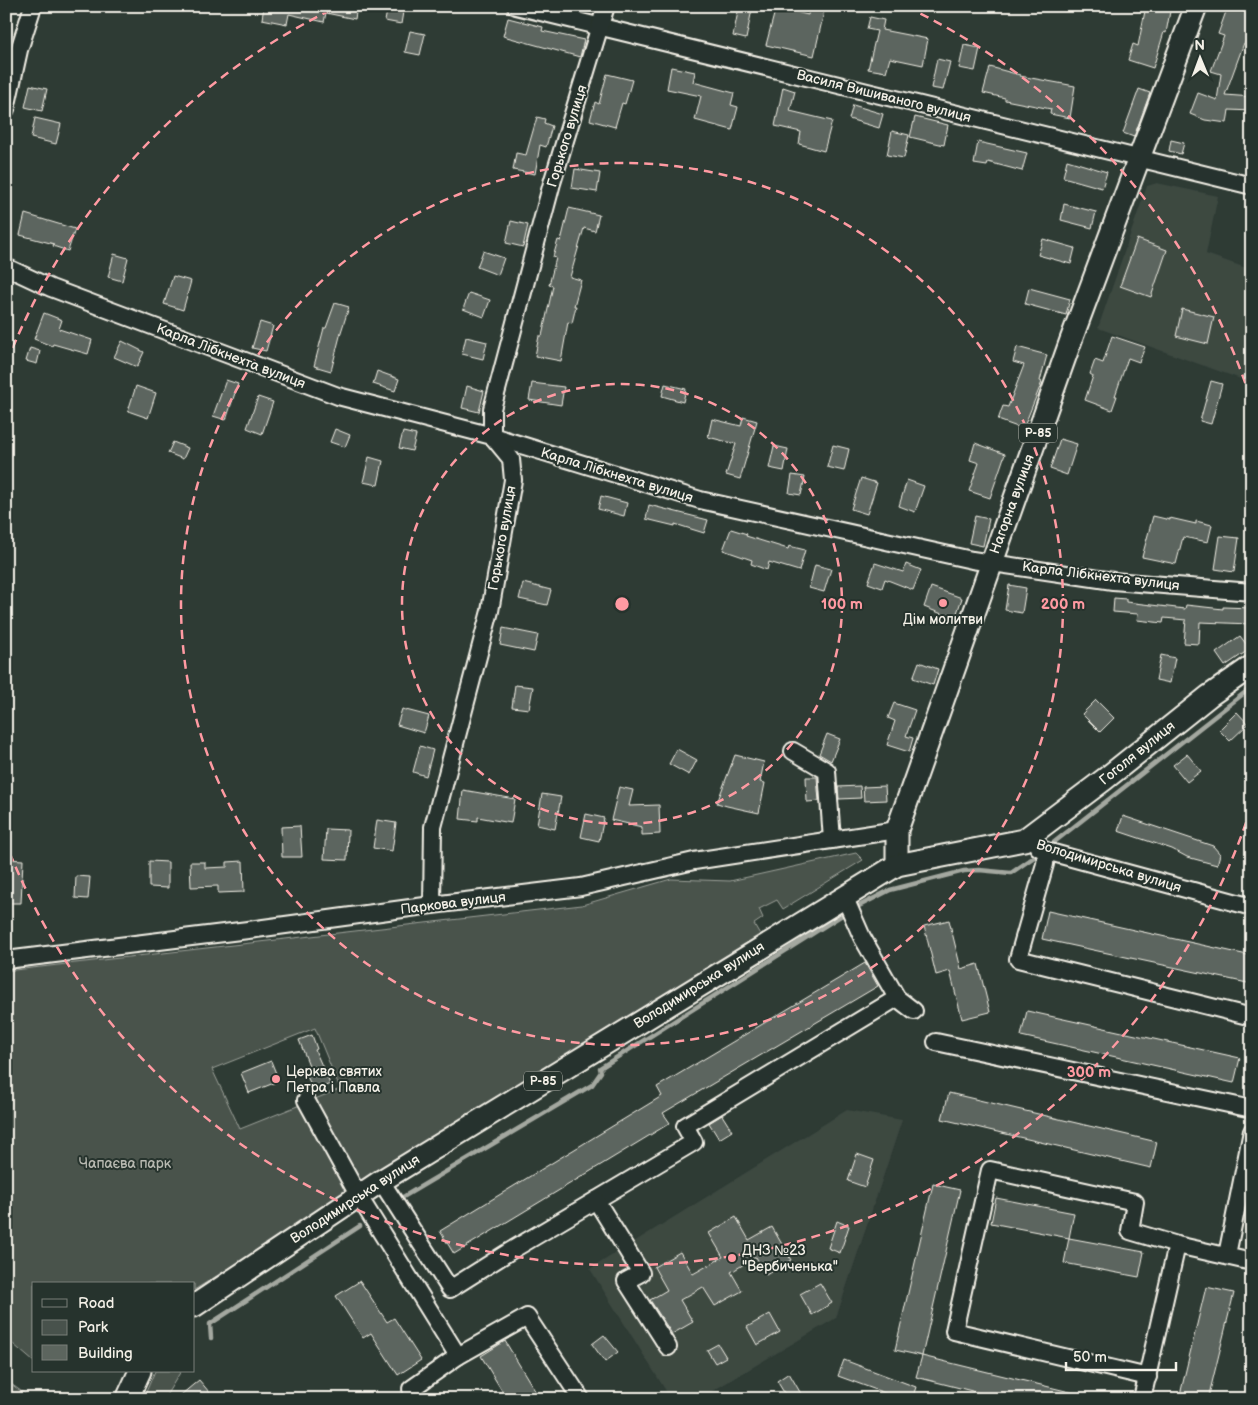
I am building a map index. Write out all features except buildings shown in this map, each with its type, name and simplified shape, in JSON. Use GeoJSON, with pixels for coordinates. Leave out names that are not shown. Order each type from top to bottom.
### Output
{"type":"FeatureCollection","features":[{"type":"Feature","properties":{"kind":"main road","name":"Нагорна вулиця"},"geometry":{"type":"LineString","coordinates":[[897,864],[896,830],[1138,158],[1196,6]]}},
{"type":"Feature","properties":{"kind":"main road","name":"Гоголя вулиця"},"geometry":{"type":"LineString","coordinates":[[1024,840],[1105,779],[1209,696],[1252,666]]}},
{"type":"Feature","properties":{"kind":"main road","name":"Володимирська вулиця"},"geometry":{"type":"LineString","coordinates":[[195,1305],[380,1181],[897,864],[1024,840]]}},
{"type":"Feature","properties":{"kind":"main road"},"geometry":{"type":"LineString","coordinates":[[127,1399],[140,1372]]}},
{"type":"Feature","properties":{"kind":"street"},"geometry":{"type":"LineString","coordinates":[[6,109],[19,50],[33,6]]}},
{"type":"Feature","properties":{"kind":"street","name":"Василя Вишиваного вулиця"},"geometry":{"type":"LineString","coordinates":[[516,6],[1252,186]]}},
{"type":"Feature","properties":{"kind":"street","name":"Горького вулиця"},"geometry":{"type":"LineString","coordinates":[[432,905],[433,826],[490,611],[513,480],[511,459],[492,436],[492,409],[552,183],[606,6]]}},
{"type":"Feature","properties":{"kind":"street","name":"Карла Лібкнехта вулиця"},"geometry":{"type":"LineString","coordinates":[[6,267],[51,288],[338,396],[492,436],[700,500],[972,560],[1113,581],[1252,592]]}},
{"type":"Feature","properties":{"kind":"street"},"geometry":{"type":"LineString","coordinates":[[792,751],[827,771],[832,840]]}},
{"type":"Feature","properties":{"kind":"street","name":"Паркова вулиця"},"geometry":{"type":"LineString","coordinates":[[6,960],[581,887],[694,861],[896,830]]}},
{"type":"Feature","properties":{"kind":"street","name":"Володимирська вулиця"},"geometry":{"type":"LineString","coordinates":[[1024,840],[1046,851],[1252,908]]}},
{"type":"Feature","properties":{"kind":"street"},"geometry":{"type":"LineString","coordinates":[[1046,851],[1045,864],[1018,959],[1252,1017]]}},
{"type":"Feature","properties":{"kind":"street"},"geometry":{"type":"LineString","coordinates":[[844,896],[862,937],[897,998],[914,1011]]}},
{"type":"Feature","properties":{"kind":"street"},"geometry":{"type":"LineString","coordinates":[[380,1181],[450,1289],[515,1248],[694,1142],[685,1126],[897,998]]}},
{"type":"Feature","properties":{"kind":"street"},"geometry":{"type":"LineString","coordinates":[[936,1042],[1252,1109]]}},
{"type":"Feature","properties":{"kind":"street"},"geometry":{"type":"LineString","coordinates":[[306,1100],[358,1195],[458,1356]]}},
{"type":"Feature","properties":{"kind":"street"},"geometry":{"type":"LineString","coordinates":[[1226,1255],[1249,1162],[1252,1131]]}},
{"type":"Feature","properties":{"kind":"street"},"geometry":{"type":"LineString","coordinates":[[1148,1377],[954,1331],[990,1170],[1136,1202],[1130,1230],[1177,1245],[1252,1262]]}},
{"type":"Feature","properties":{"kind":"street"},"geometry":{"type":"LineString","coordinates":[[596,1200],[641,1273],[626,1281],[668,1347]]}},
{"type":"Feature","properties":{"kind":"street"},"geometry":{"type":"LineString","coordinates":[[1142,1399],[1177,1245]]}},
{"type":"Feature","properties":{"kind":"street"},"geometry":{"type":"LineString","coordinates":[[411,1390],[458,1356],[527,1317],[581,1399]]}},
{"type":"Feature","properties":{"kind":"shaded area"},"geometry":{"type":"Polygon","coordinates":[[[1157,183],[1218,196],[1206,254],[1252,270],[1252,383],[1098,328],[1147,186],[1157,183]]]}},
{"type":"Feature","properties":{"kind":"shaded area","name":"ДНЗ №23 \"Вербиченька\""},"geometry":{"type":"Polygon","coordinates":[[[847,1110],[902,1120],[836,1318],[699,1399],[671,1399],[590,1269],[847,1110]]]}},
{"type":"Feature","properties":{"kind":"green space","name":"Чапаєва парк"},"geometry":{"type":"Polygon","coordinates":[[[856,853],[863,860],[783,909],[777,900],[759,909],[763,918],[754,924],[762,938],[195,1289],[195,1282],[32,1282],[32,1360],[6,1338],[6,971],[582,905],[671,879],[730,881],[856,853]],[[315,1028],[212,1069],[240,1129],[340,1089],[315,1028]]]}},
{"type":"Feature","properties":{"kind":"green space"},"geometry":{"type":"Polygon","coordinates":[[[155,1372],[180,1372],[164,1399],[143,1399],[155,1372]]]}},
{"type":"Feature","properties":{"kind":"green space"},"geometry":{"type":"Polygon","coordinates":[[[11,1384],[32,1399],[6,1399],[6,1388],[11,1384]]]}},
{"type":"Feature","properties":{"kind":"waterway"},"geometry":{"type":"LineString","coordinates":[[1048,847],[1252,687]]}},
{"type":"Feature","properties":{"kind":"waterway"},"geometry":{"type":"LineString","coordinates":[[857,907],[890,890],[964,871],[979,870],[1011,873],[1040,853]]}},
{"type":"Feature","properties":{"kind":"waterway"},"geometry":{"type":"LineString","coordinates":[[398,1200],[592,1085],[601,1072],[600,1068],[842,915]]}},
{"type":"Feature","properties":{"kind":"waterway"},"geometry":{"type":"LineString","coordinates":[[211,1338],[210,1324],[360,1226]]}},
{"type":"Feature","properties":{"kind":"place","name":"Дім молитви"},"geometry":{"type":"Point","coordinates":[943,603]}},
{"type":"Feature","properties":{"kind":"place","name":"Церква святих Петра і Павла"},"geometry":{"type":"Point","coordinates":[276,1079]}},
{"type":"Feature","properties":{"kind":"place","name":"ДНЗ №23 \"Вербиченька\""},"geometry":{"type":"Point","coordinates":[732,1258]}}]}
